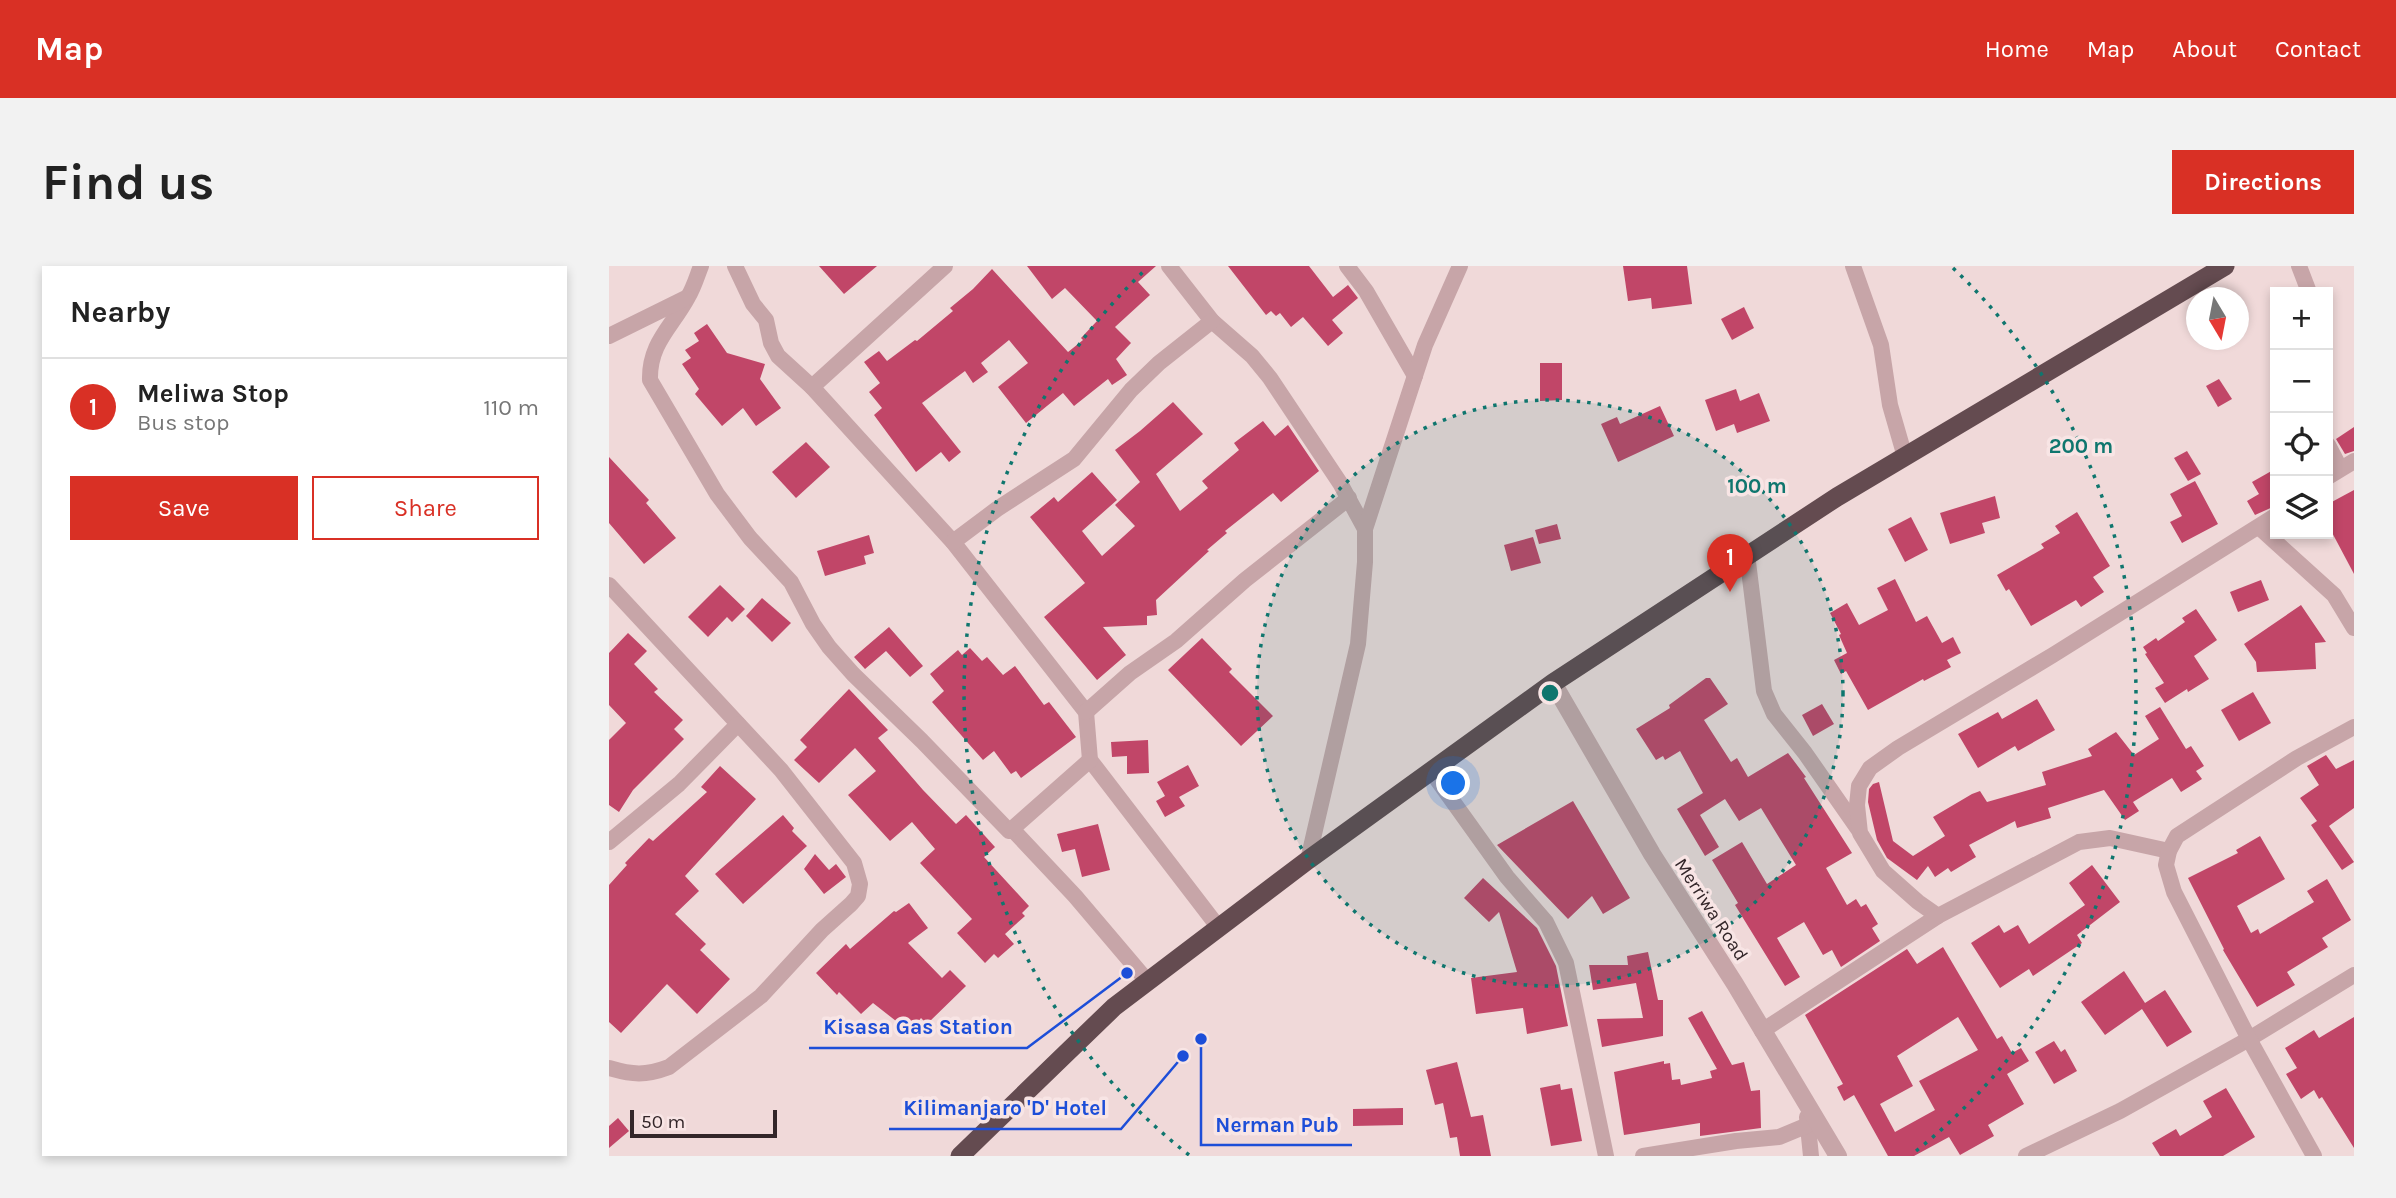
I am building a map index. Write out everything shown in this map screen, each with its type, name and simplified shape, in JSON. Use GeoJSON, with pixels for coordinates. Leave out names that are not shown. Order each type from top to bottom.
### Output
{"type":"FeatureCollection","features":[{"type":"Feature","properties":{"kind":"highway"},"geometry":{"type":"LineString","coordinates":[[960,1156],[1114,1007],[1307,860],[1553,683],[1747,554],[2225,266]]}},
{"type":"Feature","properties":{"kind":"street"},"geometry":{"type":"LineString","coordinates":[[701,266],[688,297],[661,337],[650,362],[650,380],[717,494],[750,538],[790,582],[813,624],[837,656],[1009,831],[1090,760]]}},
{"type":"Feature","properties":{"kind":"street"},"geometry":{"type":"LineString","coordinates":[[734,266],[753,304],[766,320],[771,343],[778,356],[811,387],[953,542],[1086,712],[1090,760],[1219,928]]}},
{"type":"Feature","properties":{"kind":"street"},"geometry":{"type":"LineString","coordinates":[[811,387],[945,266]]}},
{"type":"Feature","properties":{"kind":"street"},"geometry":{"type":"LineString","coordinates":[[1169,266],[1212,321],[1252,356],[1270,378],[1349,498],[1365,529]]}},
{"type":"Feature","properties":{"kind":"street"},"geometry":{"type":"LineString","coordinates":[[1347,266],[1366,291],[1415,376]]}},
{"type":"Feature","properties":{"kind":"street"},"geometry":{"type":"LineString","coordinates":[[1307,860],[1358,644],[1365,529],[1425,345],[1460,266]]}},
{"type":"Feature","properties":{"kind":"street"},"geometry":{"type":"LineString","coordinates":[[1853,266],[1881,345],[1890,405],[1905,457]]}},
{"type":"Feature","properties":{"kind":"street"},"geometry":{"type":"LineString","coordinates":[[2299,266],[2307,287]]}},
{"type":"Feature","properties":{"kind":"street"},"geometry":{"type":"LineString","coordinates":[[609,336],[688,297]]}},
{"type":"Feature","properties":{"kind":"street"},"geometry":{"type":"LineString","coordinates":[[953,542],[997,509],[1075,459],[1131,390],[1159,363],[1212,321]]}},
{"type":"Feature","properties":{"kind":"street"},"geometry":{"type":"LineString","coordinates":[[1086,712],[1130,673],[1176,641],[1245,580],[1349,498]]}},
{"type":"Feature","properties":{"kind":"street"},"geometry":{"type":"LineString","coordinates":[[1860,833],[1857,805],[1859,786],[1870,768],[1898,748],[2270,520]]}},
{"type":"Feature","properties":{"kind":"street"},"geometry":{"type":"LineString","coordinates":[[2260,528],[2334,595],[2354,628]]}},
{"type":"Feature","properties":{"kind":"street"},"geometry":{"type":"LineString","coordinates":[[1747,554],[1764,691],[1774,714],[1805,753],[1883,871],[1917,902],[1938,916]]}},
{"type":"Feature","properties":{"kind":"street"},"geometry":{"type":"LineString","coordinates":[[609,585],[781,770],[853,863],[859,874],[860,890],[851,904],[822,930],[761,996],[669,1067],[652,1074],[633,1074],[609,1068]]}},
{"type":"Feature","properties":{"kind":"street","name":"Merriwa Road"},"geometry":{"type":"LineString","coordinates":[[1553,683],[1652,855],[1735,984],[1838,1156]]}},
{"type":"Feature","properties":{"kind":"street"},"geometry":{"type":"LineString","coordinates":[[609,842],[679,784],[738,724]]}},
{"type":"Feature","properties":{"kind":"street"},"geometry":{"type":"LineString","coordinates":[[2314,1156],[2249,1040],[2174,892],[2167,865],[2169,851],[2177,836],[2297,758],[2354,727]]}},
{"type":"Feature","properties":{"kind":"street"},"geometry":{"type":"LineString","coordinates":[[1431,771],[1507,877],[1546,922],[1566,963],[1606,1156]]}},
{"type":"Feature","properties":{"kind":"street"},"geometry":{"type":"LineString","coordinates":[[1012,829],[1075,896],[1148,982]]}},
{"type":"Feature","properties":{"kind":"street"},"geometry":{"type":"LineString","coordinates":[[1762,1031],[1938,916],[2079,842],[2110,838],[2169,851]]}},
{"type":"Feature","properties":{"kind":"street"},"geometry":{"type":"LineString","coordinates":[[2026,1156],[2120,1111],[2249,1040],[2354,975]]}},
{"type":"Feature","properties":{"kind":"street"},"geometry":{"type":"LineString","coordinates":[[1805,1102],[1811,1156]]}},
{"type":"Feature","properties":{"kind":"street"},"geometry":{"type":"LineString","coordinates":[[1643,1156],[1736,1141],[1779,1138],[1808,1125]]}},
{"type":"Feature","properties":{"kind":"building"},"geometry":{"type":"Polygon","coordinates":[[[819,266],[877,266],[844,294],[819,266]]]}},
{"type":"Feature","properties":{"kind":"building"},"geometry":{"type":"Polygon","coordinates":[[[1027,266],[1156,266],[1138,282],[1150,295],[1115,327],[1131,343],[1116,359],[1127,375],[1112,385],[1108,379],[1074,406],[1063,393],[1026,423],[998,387],[1028,363],[1009,340],[981,363],[988,372],[973,383],[965,371],[922,403],[961,452],[949,462],[941,452],[916,472],[874,415],[882,408],[869,392],[880,383],[864,362],[879,351],[887,361],[917,341],[953,311],[950,308],[992,269],[1068,352],[1083,340],[1081,338],[1097,321],[1065,288],[1052,299],[1027,266]]]}},
{"type":"Feature","properties":{"kind":"building"},"geometry":{"type":"Polygon","coordinates":[[[1228,266],[1309,266],[1333,297],[1348,285],[1358,298],[1332,320],[1343,333],[1328,346],[1303,317],[1291,327],[1280,313],[1276,316],[1271,311],[1266,315],[1228,266]]]}},
{"type":"Feature","properties":{"kind":"building"},"geometry":{"type":"Polygon","coordinates":[[[1623,266],[1687,266],[1692,304],[1652,309],[1651,298],[1628,301],[1623,266]]]}},
{"type":"Feature","properties":{"kind":"building"},"geometry":{"type":"Polygon","coordinates":[[[1744,307],[1754,328],[1732,340],[1721,319],[1744,307]]]}},
{"type":"Feature","properties":{"kind":"building"},"geometry":{"type":"Polygon","coordinates":[[[707,324],[727,353],[765,364],[760,379],[781,408],[756,426],[743,408],[722,426],[695,394],[699,389],[682,364],[691,358],[685,350],[699,341],[694,333],[707,324]]]}},
{"type":"Feature","properties":{"kind":"building"},"geometry":{"type":"Polygon","coordinates":[[[1540,363],[1562,363],[1562,400],[1540,401],[1540,363]]]}},
{"type":"Feature","properties":{"kind":"building"},"geometry":{"type":"Polygon","coordinates":[[[2219,379],[2232,399],[2218,407],[2206,386],[2219,379]]]}},
{"type":"Feature","properties":{"kind":"building"},"geometry":{"type":"Polygon","coordinates":[[[1736,389],[1740,401],[1759,393],[1770,421],[1737,433],[1734,424],[1716,431],[1705,400],[1736,389]]]}},
{"type":"Feature","properties":{"kind":"building"},"geometry":{"type":"Polygon","coordinates":[[[1173,402],[1203,434],[1156,474],[1180,511],[1208,488],[1202,481],[1239,450],[1234,443],[1263,421],[1275,436],[1288,425],[1319,471],[1281,502],[1273,493],[1225,531],[1227,533],[1207,550],[1209,551],[1156,600],[1157,615],[1147,616],[1147,625],[1103,627],[1126,655],[1097,680],[1044,617],[1085,583],[1030,517],[1054,497],[1058,502],[1092,472],[1117,500],[1082,531],[1102,556],[1135,526],[1115,505],[1140,482],[1115,450],[1173,402]]]}},
{"type":"Feature","properties":{"kind":"building"},"geometry":{"type":"Polygon","coordinates":[[[1660,406],[1674,436],[1618,462],[1601,424],[1617,417],[1620,424],[1660,406]]]}},
{"type":"Feature","properties":{"kind":"building"},"geometry":{"type":"Polygon","coordinates":[[[2354,427],[2354,451],[2345,454],[2336,439],[2354,427]]]}},
{"type":"Feature","properties":{"kind":"building"},"geometry":{"type":"Polygon","coordinates":[[[806,442],[830,467],[796,498],[772,472],[806,442]]]}},
{"type":"Feature","properties":{"kind":"building"},"geometry":{"type":"Polygon","coordinates":[[[2187,451],[2201,474],[2188,481],[2174,458],[2187,451]]]}},
{"type":"Feature","properties":{"kind":"building"},"geometry":{"type":"Polygon","coordinates":[[[609,457],[649,500],[646,503],[676,538],[644,564],[609,523],[609,457]]]}},
{"type":"Feature","properties":{"kind":"building"},"geometry":{"type":"Polygon","coordinates":[[[2270,472],[2270,508],[2255,515],[2247,501],[2259,494],[2252,482],[2270,472]]]}},
{"type":"Feature","properties":{"kind":"building"},"geometry":{"type":"Polygon","coordinates":[[[2195,481],[2218,524],[2182,543],[2170,522],[2182,516],[2170,494],[2195,481]]]}},
{"type":"Feature","properties":{"kind":"building"},"geometry":{"type":"Polygon","coordinates":[[[2354,490],[2354,574],[2333,534],[2333,501],[2354,490]]]}},
{"type":"Feature","properties":{"kind":"building"},"geometry":{"type":"Polygon","coordinates":[[[1995,496],[2000,518],[1982,523],[1985,533],[1950,544],[1940,513],[1995,496]]]}},
{"type":"Feature","properties":{"kind":"building"},"geometry":{"type":"Polygon","coordinates":[[[2077,512],[2110,566],[2093,577],[2104,592],[2081,607],[2076,600],[2031,626],[2009,589],[2006,591],[1997,575],[2044,548],[2041,544],[2060,533],[2055,526],[2077,512]]]}},
{"type":"Feature","properties":{"kind":"building"},"geometry":{"type":"Polygon","coordinates":[[[1911,517],[1928,550],[1905,562],[1888,529],[1911,517]]]}},
{"type":"Feature","properties":{"kind":"building"},"geometry":{"type":"Polygon","coordinates":[[[1557,524],[1561,539],[1539,544],[1535,530],[1557,524]]]}},
{"type":"Feature","properties":{"kind":"building"},"geometry":{"type":"Polygon","coordinates":[[[869,535],[874,553],[864,556],[866,564],[825,576],[817,551],[869,535]]]}},
{"type":"Feature","properties":{"kind":"building"},"geometry":{"type":"Polygon","coordinates":[[[1533,537],[1541,563],[1511,571],[1504,545],[1533,537]]]}},
{"type":"Feature","properties":{"kind":"building"},"geometry":{"type":"Polygon","coordinates":[[[1895,579],[1916,622],[1927,616],[1942,643],[1953,637],[1961,653],[1947,660],[1951,667],[1924,681],[1923,679],[1868,710],[1846,671],[1841,674],[1834,660],[1847,653],[1830,613],[1847,603],[1859,625],[1888,610],[1877,588],[1895,579]]]}},
{"type":"Feature","properties":{"kind":"building"},"geometry":{"type":"Polygon","coordinates":[[[2261,580],[2269,600],[2238,612],[2230,592],[2261,580]]]}},
{"type":"Feature","properties":{"kind":"building"},"geometry":{"type":"Polygon","coordinates":[[[720,585],[745,609],[732,622],[727,617],[708,637],[688,617],[720,585]]]}},
{"type":"Feature","properties":{"kind":"building"},"geometry":{"type":"Polygon","coordinates":[[[762,598],[791,623],[772,642],[746,616],[762,598]]]}},
{"type":"Feature","properties":{"kind":"building"},"geometry":{"type":"Polygon","coordinates":[[[2301,605],[2326,642],[2315,643],[2316,669],[2257,672],[2256,662],[2244,644],[2301,605]]]}},
{"type":"Feature","properties":{"kind":"building"},"geometry":{"type":"Polygon","coordinates":[[[2196,609],[2217,640],[2194,656],[2209,679],[2165,703],[2155,688],[2164,683],[2143,647],[2156,638],[2158,641],[2185,622],[2182,618],[2196,609]]]}},
{"type":"Feature","properties":{"kind":"building"},"geometry":{"type":"Polygon","coordinates":[[[889,627],[923,666],[910,677],[886,651],[865,669],[854,657],[889,627]]]}},
{"type":"Feature","properties":{"kind":"building"},"geometry":{"type":"Polygon","coordinates":[[[628,633],[647,651],[634,664],[658,689],[654,692],[683,720],[674,729],[684,739],[633,790],[619,812],[609,805],[609,740],[626,723],[609,705],[609,653],[628,633]]]}},
{"type":"Feature","properties":{"kind":"building"},"geometry":{"type":"Polygon","coordinates":[[[1202,638],[1232,669],[1229,672],[1273,716],[1241,746],[1168,670],[1202,638]]]}},
{"type":"Feature","properties":{"kind":"building"},"geometry":{"type":"Polygon","coordinates":[[[970,648],[982,661],[987,657],[1003,675],[1015,666],[1044,705],[1049,702],[1076,737],[1021,778],[1016,771],[1011,774],[994,751],[983,760],[932,702],[944,691],[930,674],[958,650],[962,655],[970,648]]]}},
{"type":"Feature","properties":{"kind":"building"},"geometry":{"type":"Polygon","coordinates":[[[1706,678],[1710,678],[1728,704],[1704,720],[1731,762],[1737,758],[1748,777],[1788,753],[1806,777],[1804,778],[1852,853],[1826,868],[1847,905],[1856,899],[1861,907],[1866,904],[1878,924],[1872,928],[1880,941],[1841,967],[1832,950],[1823,955],[1804,922],[1777,938],[1800,977],[1785,986],[1735,905],[1738,903],[1712,860],[1742,842],[1767,884],[1796,865],[1761,808],[1739,821],[1725,799],[1700,815],[1719,847],[1705,856],[1677,809],[1703,793],[1680,751],[1665,760],[1663,756],[1656,760],[1636,729],[1670,708],[1669,705],[1706,678]]]}},
{"type":"Feature","properties":{"kind":"building"},"geometry":{"type":"Polygon","coordinates":[[[849,689],[888,730],[878,738],[923,790],[956,824],[966,815],[995,847],[984,857],[1029,906],[1022,913],[1025,916],[1005,934],[1014,944],[998,958],[994,954],[985,963],[957,933],[972,919],[920,863],[935,849],[912,822],[890,841],[848,795],[876,771],[855,748],[819,783],[794,760],[807,747],[800,740],[849,689]]]}},
{"type":"Feature","properties":{"kind":"building"},"geometry":{"type":"Polygon","coordinates":[[[2253,692],[2271,723],[2239,741],[2221,710],[2253,692]]]}},
{"type":"Feature","properties":{"kind":"building"},"geometry":{"type":"Polygon","coordinates":[[[2037,699],[2055,730],[2018,751],[2015,746],[1978,768],[1958,734],[1998,712],[2002,719],[2037,699]]]}},
{"type":"Feature","properties":{"kind":"building"},"geometry":{"type":"Polygon","coordinates":[[[1822,704],[1834,724],[1813,736],[1802,715],[1822,704]]]}},
{"type":"Feature","properties":{"kind":"building"},"geometry":{"type":"Polygon","coordinates":[[[2160,707],[2186,749],[2191,746],[2204,766],[2196,771],[2202,779],[2181,792],[2172,778],[2133,802],[2139,811],[2125,820],[2104,790],[2048,808],[2051,818],[2017,828],[2015,821],[1969,845],[1976,857],[1951,872],[1948,868],[1935,877],[1928,866],[1917,880],[1887,858],[1877,840],[1868,802],[1869,789],[1873,784],[1879,782],[1893,841],[1913,856],[1945,836],[1933,817],[1972,794],[1980,791],[1987,802],[2046,785],[2042,772],[2092,756],[2088,749],[2116,732],[2134,755],[2159,739],[2145,716],[2160,707]]]}},
{"type":"Feature","properties":{"kind":"building"},"geometry":{"type":"Polygon","coordinates":[[[1148,740],[1149,773],[1127,774],[1127,756],[1112,757],[1111,742],[1148,740]]]}},
{"type":"Feature","properties":{"kind":"building"},"geometry":{"type":"Polygon","coordinates":[[[2326,755],[2336,769],[2354,760],[2354,808],[2329,826],[2354,862],[2342,870],[2311,825],[2317,821],[2300,798],[2319,785],[2307,766],[2326,755]]]}},
{"type":"Feature","properties":{"kind":"building"},"geometry":{"type":"Polygon","coordinates":[[[1188,765],[1199,786],[1179,797],[1185,806],[1165,817],[1156,801],[1165,796],[1157,782],[1188,765]]]}},
{"type":"Feature","properties":{"kind":"building"},"geometry":{"type":"Polygon","coordinates":[[[720,766],[756,799],[685,876],[699,891],[675,914],[706,944],[700,950],[730,979],[697,1014],[667,984],[621,1033],[609,1022],[609,885],[649,838],[653,841],[707,792],[701,787],[720,766]]]}},
{"type":"Feature","properties":{"kind":"building"},"geometry":{"type":"Polygon","coordinates":[[[1573,801],[1630,898],[1603,914],[1592,896],[1568,919],[1497,845],[1573,801]]]}},
{"type":"Feature","properties":{"kind":"building"},"geometry":{"type":"Polygon","coordinates":[[[783,815],[794,828],[792,831],[807,846],[743,904],[715,874],[783,815]]]}},
{"type":"Feature","properties":{"kind":"building"},"geometry":{"type":"Polygon","coordinates":[[[1098,824],[1110,870],[1082,877],[1075,849],[1062,852],[1057,834],[1098,824]]]}},
{"type":"Feature","properties":{"kind":"building"},"geometry":{"type":"Polygon","coordinates":[[[2260,836],[2285,879],[2237,906],[2251,933],[2258,929],[2260,934],[2314,902],[2307,891],[2327,879],[2351,920],[2322,938],[2328,947],[2287,972],[2295,985],[2257,1007],[2223,950],[2188,878],[2238,853],[2236,850],[2260,836]]]}},
{"type":"Feature","properties":{"kind":"building"},"geometry":{"type":"Polygon","coordinates":[[[815,854],[829,870],[836,864],[846,877],[824,894],[804,869],[815,854]]]}},
{"type":"Feature","properties":{"kind":"building"},"geometry":{"type":"Polygon","coordinates":[[[2092,865],[2120,902],[2077,935],[2082,943],[2033,976],[2029,969],[2000,988],[1971,943],[1999,925],[2004,933],[2018,925],[2029,944],[2085,905],[2069,883],[2092,865]]]}},
{"type":"Feature","properties":{"kind":"building"},"geometry":{"type":"Polygon","coordinates":[[[1483,878],[1537,928],[1556,966],[1568,1026],[1527,1034],[1523,1008],[1476,1014],[1471,978],[1517,972],[1499,912],[1489,922],[1464,898],[1483,878]]]}},
{"type":"Feature","properties":{"kind":"building"},"geometry":{"type":"Polygon","coordinates":[[[909,903],[928,928],[908,943],[942,978],[950,970],[966,986],[927,1024],[921,1018],[910,1032],[873,1003],[861,1014],[839,992],[837,995],[816,973],[846,944],[850,949],[894,911],[909,903]]]}},
{"type":"Feature","properties":{"kind":"building"},"geometry":{"type":"Polygon","coordinates":[[[1943,947],[1997,1039],[2002,1036],[2012,1053],[2021,1048],[2029,1061],[2007,1074],[2024,1104],[1988,1125],[1994,1136],[1960,1155],[1949,1137],[1914,1156],[1888,1156],[1854,1095],[1844,1101],[1837,1087],[1843,1084],[1805,1015],[1907,949],[1917,964],[1943,947]],[[1958,1017],[1897,1056],[1913,1086],[1880,1104],[1895,1132],[1935,1110],[1919,1081],[1978,1050],[1958,1017]]]}},
{"type":"Feature","properties":{"kind":"building"},"geometry":{"type":"Polygon","coordinates":[[[1648,952],[1658,1000],[1663,1000],[1663,1036],[1602,1047],[1597,1019],[1643,1018],[1636,983],[1593,990],[1589,965],[1628,965],[1627,956],[1648,952]]]}},
{"type":"Feature","properties":{"kind":"building"},"geometry":{"type":"Polygon","coordinates":[[[2124,971],[2145,1003],[2165,990],[2192,1032],[2167,1047],[2142,1009],[2105,1035],[2081,1002],[2124,971]]]}},
{"type":"Feature","properties":{"kind":"building"},"geometry":{"type":"Polygon","coordinates":[[[1702,1011],[1732,1065],[1744,1062],[1751,1091],[1760,1090],[1761,1128],[1700,1136],[1700,1123],[1624,1135],[1614,1072],[1664,1061],[1664,1064],[1670,1063],[1672,1080],[1680,1079],[1681,1085],[1712,1078],[1710,1071],[1717,1069],[1688,1018],[1702,1011]]]}},
{"type":"Feature","properties":{"kind":"building"},"geometry":{"type":"Polygon","coordinates":[[[2354,1017],[2354,1148],[2322,1097],[2319,1099],[2314,1090],[2301,1099],[2286,1074],[2297,1068],[2285,1048],[2314,1030],[2319,1038],[2354,1017]]]}},
{"type":"Feature","properties":{"kind":"building"},"geometry":{"type":"Polygon","coordinates":[[[2054,1041],[2061,1052],[2065,1049],[2077,1071],[2054,1084],[2035,1052],[2054,1041]]]}},
{"type":"Feature","properties":{"kind":"building"},"geometry":{"type":"Polygon","coordinates":[[[1457,1062],[1471,1117],[1483,1115],[1491,1156],[1460,1156],[1457,1137],[1450,1138],[1443,1103],[1435,1105],[1426,1070],[1457,1062]]]}},
{"type":"Feature","properties":{"kind":"building"},"geometry":{"type":"Polygon","coordinates":[[[1560,1084],[1561,1090],[1572,1088],[1582,1141],[1551,1146],[1540,1088],[1560,1084]]]}},
{"type":"Feature","properties":{"kind":"building"},"geometry":{"type":"Polygon","coordinates":[[[2226,1088],[2255,1137],[2223,1156],[2160,1156],[2152,1143],[2176,1129],[2180,1136],[2212,1117],[2203,1101],[2226,1088]]]}},
{"type":"Feature","properties":{"kind":"building"},"geometry":{"type":"Polygon","coordinates":[[[1403,1108],[1403,1125],[1353,1126],[1353,1109],[1403,1108]]]}},
{"type":"Feature","properties":{"kind":"building"},"geometry":{"type":"Polygon","coordinates":[[[618,1118],[629,1131],[609,1148],[609,1126],[618,1118]]]}},
{"type":"Feature","properties":{"kind":"place","name":"Meliwa Stop"},"geometry":{"type":"Point","coordinates":[1730,592]}},
{"type":"Feature","properties":{"kind":"place","name":"Kisasa Gas Station"},"geometry":{"type":"Point","coordinates":[1127,973]}},
{"type":"Feature","properties":{"kind":"place","name":"Nerman Pub"},"geometry":{"type":"Point","coordinates":[1201,1039]}},
{"type":"Feature","properties":{"kind":"place","name":"Kilimanjaro 'D' Hotel"},"geometry":{"type":"Point","coordinates":[1183,1056]}}]}
